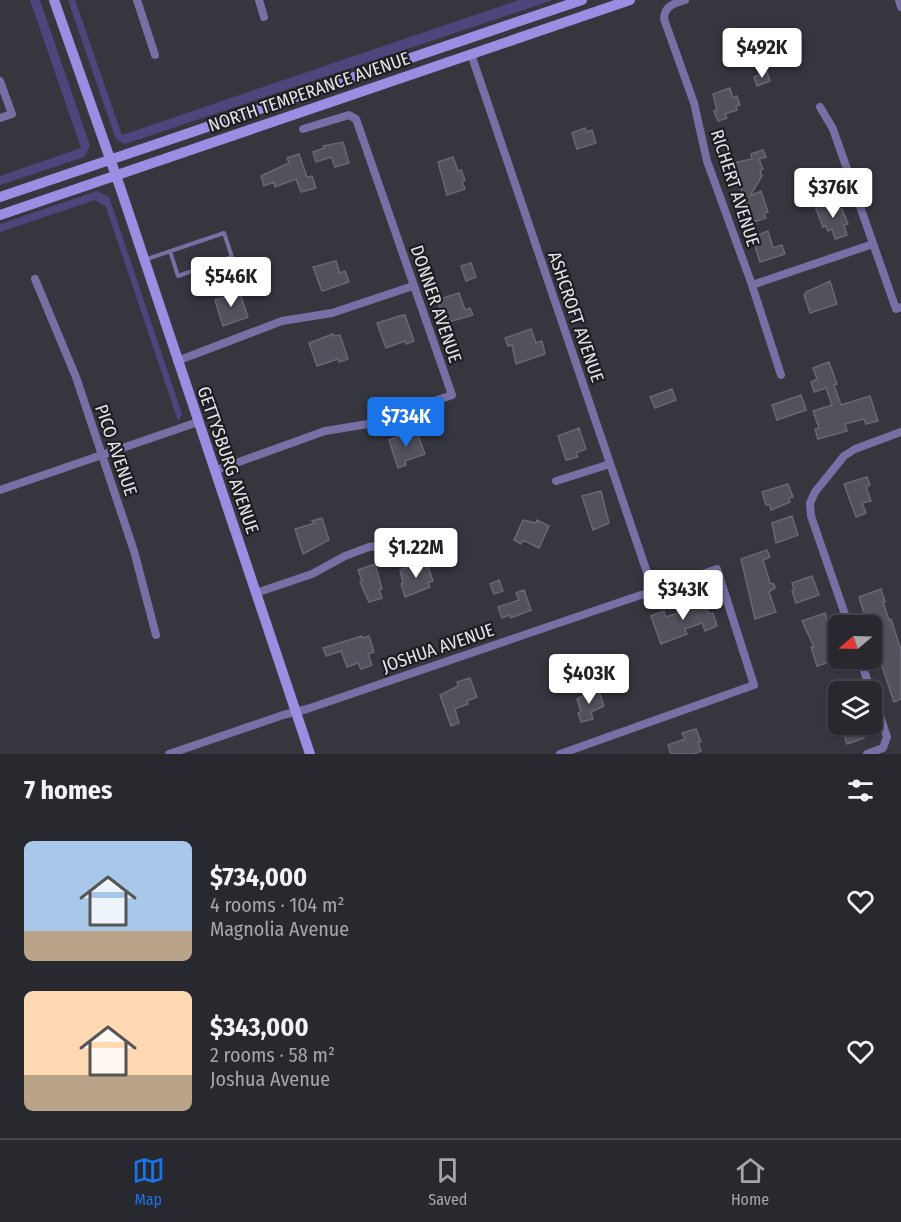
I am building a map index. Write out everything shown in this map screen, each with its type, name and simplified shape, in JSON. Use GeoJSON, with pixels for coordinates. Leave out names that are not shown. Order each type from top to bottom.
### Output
{"type":"FeatureCollection","features":[{"type":"Feature","properties":{"kind":"main road","name":"GETTYSBURG AVENUE"},"geometry":{"type":"LineString","coordinates":[[54,0],[310,754]]}},
{"type":"Feature","properties":{"kind":"main road","name":"NORTH TEMPERANCE AVENUE"},"geometry":{"type":"LineString","coordinates":[[0,197],[582,0]]}},
{"type":"Feature","properties":{"kind":"main road","name":"NORTH TEMPERANCE AVENUE"},"geometry":{"type":"LineString","coordinates":[[0,215],[630,0]]}},
{"type":"Feature","properties":{"kind":"street"},"geometry":{"type":"LineString","coordinates":[[137,0],[155,55]]}},
{"type":"Feature","properties":{"kind":"street"},"geometry":{"type":"LineString","coordinates":[[259,0],[264,17]]}},
{"type":"Feature","properties":{"kind":"street","name":"RICHERT AVENUE"},"geometry":{"type":"LineString","coordinates":[[685,0],[670,5],[665,10],[664,19],[694,103],[707,161],[752,285],[781,375]]}},
{"type":"Feature","properties":{"kind":"street"},"geometry":{"type":"LineString","coordinates":[[899,0],[901,7]]}},
{"type":"Feature","properties":{"kind":"street","name":"ASHCROFT AVENUE"},"geometry":{"type":"LineString","coordinates":[[471,54],[653,590]]}},
{"type":"Feature","properties":{"kind":"street"},"geometry":{"type":"LineString","coordinates":[[0,81],[12,114],[0,118]]}},
{"type":"Feature","properties":{"kind":"street"},"geometry":{"type":"LineString","coordinates":[[820,107],[833,129],[873,244],[899,308]]}},
{"type":"Feature","properties":{"kind":"street","name":"DONNER AVENUE"},"geometry":{"type":"LineString","coordinates":[[214,471],[325,431],[368,424],[452,396],[360,128],[352,116],[344,116],[303,129]]}},
{"type":"Feature","properties":{"kind":"street"},"geometry":{"type":"LineString","coordinates":[[752,285],[873,244]]}},
{"type":"Feature","properties":{"kind":"street","name":"PICO AVENUE"},"geometry":{"type":"LineString","coordinates":[[35,279],[76,377],[134,550],[156,635]]}},
{"type":"Feature","properties":{"kind":"street"},"geometry":{"type":"LineString","coordinates":[[177,361],[282,321],[332,313],[413,286]]}},
{"type":"Feature","properties":{"kind":"street"},"geometry":{"type":"LineString","coordinates":[[0,490],[198,422]]}},
{"type":"Feature","properties":{"kind":"street"},"geometry":{"type":"LineString","coordinates":[[845,615],[811,516],[810,503],[815,492],[849,452],[901,432]]}},
{"type":"Feature","properties":{"kind":"street"},"geometry":{"type":"LineString","coordinates":[[556,482],[610,464]]}},
{"type":"Feature","properties":{"kind":"street"},"geometry":{"type":"LineString","coordinates":[[256,593],[312,574],[345,556],[369,547],[398,543],[438,532]]}},
{"type":"Feature","properties":{"kind":"street","name":"JOSHUA AVENUE"},"geometry":{"type":"LineString","coordinates":[[169,754],[717,569],[754,685],[573,752]]}},
{"type":"Feature","properties":{"kind":"street"},"geometry":{"type":"LineString","coordinates":[[867,754],[883,748],[887,737],[882,723]]}},
{"type":"Feature","properties":{"kind":"street"},"geometry":{"type":"LineString","coordinates":[[560,754],[573,752]]}},
{"type":"Feature","properties":{"kind":"lane"},"geometry":{"type":"LineString","coordinates":[[144,260],[170,251],[224,233],[232,257],[178,276],[170,251]]}},
{"type":"Feature","properties":{"kind":"shaded area"},"geometry":{"type":"Polygon","coordinates":[[[30,0],[40,0],[90,146],[84,157],[0,185],[0,176],[81,148],[30,0]]]}},
{"type":"Feature","properties":{"kind":"shaded area"},"geometry":{"type":"Polygon","coordinates":[[[68,0],[75,0],[122,135],[519,0],[553,0],[125,144],[115,137],[68,0]]]}},
{"type":"Feature","properties":{"kind":"shaded area"},"geometry":{"type":"Polygon","coordinates":[[[97,191],[109,197],[182,414],[178,421],[106,207],[95,200],[0,232],[0,224],[97,191]]]}},
{"type":"Feature","properties":{"kind":"building"},"geometry":{"type":"Polygon","coordinates":[[[767,72],[770,81],[757,86],[754,77],[767,72]]]}},
{"type":"Feature","properties":{"kind":"building"},"geometry":{"type":"Polygon","coordinates":[[[730,88],[733,98],[737,96],[740,105],[736,106],[737,110],[725,114],[727,118],[718,121],[714,111],[717,110],[713,94],[730,88]]]}},
{"type":"Feature","properties":{"kind":"building"},"geometry":{"type":"Polygon","coordinates":[[[585,128],[587,132],[592,130],[596,143],[577,149],[572,133],[585,128]]]}},
{"type":"Feature","properties":{"kind":"building"},"geometry":{"type":"Polygon","coordinates":[[[343,142],[349,163],[335,167],[331,157],[316,162],[313,152],[324,148],[323,146],[343,142]]]}},
{"type":"Feature","properties":{"kind":"building"},"geometry":{"type":"Polygon","coordinates":[[[763,150],[766,157],[759,159],[763,169],[760,170],[762,176],[750,196],[761,191],[768,212],[764,213],[766,218],[748,224],[738,179],[734,181],[728,164],[752,159],[751,154],[763,150]]]}},
{"type":"Feature","properties":{"kind":"building"},"geometry":{"type":"Polygon","coordinates":[[[299,154],[307,177],[312,176],[316,188],[301,192],[296,179],[275,187],[274,182],[264,186],[261,176],[289,163],[287,158],[299,154]]]}},
{"type":"Feature","properties":{"kind":"building"},"geometry":{"type":"Polygon","coordinates":[[[453,157],[458,171],[461,170],[465,180],[462,181],[465,189],[447,195],[438,162],[453,157]]]}},
{"type":"Feature","properties":{"kind":"building"},"geometry":{"type":"Polygon","coordinates":[[[826,202],[828,208],[838,205],[839,210],[842,209],[848,224],[844,225],[847,235],[835,239],[832,229],[828,231],[826,226],[823,227],[815,206],[826,202]]]}},
{"type":"Feature","properties":{"kind":"building"},"geometry":{"type":"Polygon","coordinates":[[[768,231],[773,248],[782,245],[785,254],[760,262],[752,237],[768,231]]]}},
{"type":"Feature","properties":{"kind":"building"},"geometry":{"type":"Polygon","coordinates":[[[336,261],[340,273],[345,271],[349,282],[322,291],[313,267],[336,261]]]}},
{"type":"Feature","properties":{"kind":"building"},"geometry":{"type":"Polygon","coordinates":[[[471,263],[476,277],[466,281],[461,266],[471,263]]]}},
{"type":"Feature","properties":{"kind":"building"},"geometry":{"type":"Polygon","coordinates":[[[830,281],[837,304],[810,313],[804,295],[830,281]]]}},
{"type":"Feature","properties":{"kind":"building"},"geometry":{"type":"Polygon","coordinates":[[[238,288],[248,317],[223,326],[215,300],[231,295],[229,291],[238,288]]]}},
{"type":"Feature","properties":{"kind":"building"},"geometry":{"type":"Polygon","coordinates":[[[459,293],[465,310],[470,308],[473,315],[445,323],[437,300],[459,293]]]}},
{"type":"Feature","properties":{"kind":"building"},"geometry":{"type":"Polygon","coordinates":[[[405,315],[414,341],[406,344],[405,341],[386,348],[377,323],[405,315]]]}},
{"type":"Feature","properties":{"kind":"building"},"geometry":{"type":"Polygon","coordinates":[[[531,329],[536,343],[542,341],[545,354],[516,364],[512,345],[508,346],[505,338],[531,329]]]}},
{"type":"Feature","properties":{"kind":"building"},"geometry":{"type":"Polygon","coordinates":[[[333,334],[334,336],[340,335],[348,359],[339,362],[338,359],[317,366],[309,343],[333,334]]]}},
{"type":"Feature","properties":{"kind":"building"},"geometry":{"type":"Polygon","coordinates":[[[829,362],[841,405],[870,396],[878,421],[866,424],[864,419],[845,424],[847,431],[818,439],[815,429],[819,428],[813,411],[832,405],[826,388],[814,392],[811,382],[817,379],[813,368],[829,362]]]}},
{"type":"Feature","properties":{"kind":"building"},"geometry":{"type":"Polygon","coordinates":[[[672,389],[676,400],[655,408],[650,397],[672,389]]]}},
{"type":"Feature","properties":{"kind":"building"},"geometry":{"type":"Polygon","coordinates":[[[801,395],[806,410],[777,420],[772,405],[801,395]]]}},
{"type":"Feature","properties":{"kind":"building"},"geometry":{"type":"Polygon","coordinates":[[[579,428],[586,449],[576,453],[578,457],[566,460],[558,436],[579,428]]]}},
{"type":"Feature","properties":{"kind":"building"},"geometry":{"type":"Polygon","coordinates":[[[416,430],[425,454],[405,461],[406,465],[398,468],[389,440],[416,430]]]}},
{"type":"Feature","properties":{"kind":"building"},"geometry":{"type":"Polygon","coordinates":[[[867,477],[870,485],[866,487],[871,501],[862,503],[866,513],[856,517],[844,484],[867,477]]]}},
{"type":"Feature","properties":{"kind":"building"},"geometry":{"type":"Polygon","coordinates":[[[788,484],[793,497],[789,498],[790,502],[771,510],[769,504],[766,505],[762,492],[788,484]]]}},
{"type":"Feature","properties":{"kind":"building"},"geometry":{"type":"Polygon","coordinates":[[[601,491],[609,523],[593,530],[582,496],[601,491]]]}},
{"type":"Feature","properties":{"kind":"building"},"geometry":{"type":"Polygon","coordinates":[[[792,516],[798,535],[776,543],[772,523],[792,516]]]}},
{"type":"Feature","properties":{"kind":"building"},"geometry":{"type":"Polygon","coordinates":[[[322,518],[329,540],[303,554],[295,529],[315,523],[312,521],[322,518]]]}},
{"type":"Feature","properties":{"kind":"building"},"geometry":{"type":"Polygon","coordinates":[[[523,520],[536,523],[537,520],[549,526],[539,548],[523,540],[521,544],[514,540],[523,520]]]}},
{"type":"Feature","properties":{"kind":"building"},"geometry":{"type":"Polygon","coordinates":[[[767,550],[770,557],[763,560],[770,583],[774,584],[775,588],[769,592],[776,612],[755,619],[741,559],[767,550]]]}},
{"type":"Feature","properties":{"kind":"building"},"geometry":{"type":"Polygon","coordinates":[[[426,561],[433,581],[428,583],[430,587],[405,597],[400,570],[426,561]]]}},
{"type":"Feature","properties":{"kind":"building"},"geometry":{"type":"Polygon","coordinates":[[[375,564],[382,589],[379,590],[382,598],[369,602],[360,582],[362,581],[358,570],[375,564]]]}},
{"type":"Feature","properties":{"kind":"building"},"geometry":{"type":"Polygon","coordinates":[[[812,576],[819,595],[796,603],[792,583],[812,576]]]}},
{"type":"Feature","properties":{"kind":"building"},"geometry":{"type":"Polygon","coordinates":[[[499,580],[503,591],[494,594],[490,584],[499,580]]]}},
{"type":"Feature","properties":{"kind":"building"},"geometry":{"type":"Polygon","coordinates":[[[881,589],[885,602],[883,602],[901,650],[901,699],[894,702],[882,666],[882,615],[865,615],[859,597],[881,589]]]}},
{"type":"Feature","properties":{"kind":"building"},"geometry":{"type":"Polygon","coordinates":[[[524,590],[531,610],[511,618],[510,615],[502,618],[498,607],[519,600],[516,593],[524,590]]]}},
{"type":"Feature","properties":{"kind":"building"},"geometry":{"type":"Polygon","coordinates":[[[699,599],[702,604],[705,603],[709,614],[713,613],[717,626],[705,631],[702,623],[685,629],[687,634],[661,644],[651,616],[664,611],[666,617],[684,611],[683,607],[687,606],[686,603],[699,599]]]}},
{"type":"Feature","properties":{"kind":"building"},"geometry":{"type":"Polygon","coordinates":[[[825,613],[828,623],[828,662],[817,666],[811,647],[814,647],[802,621],[825,613]]]}},
{"type":"Feature","properties":{"kind":"building"},"geometry":{"type":"Polygon","coordinates":[[[362,636],[363,638],[369,636],[374,652],[368,654],[372,665],[361,669],[358,663],[347,667],[341,651],[326,656],[323,648],[362,636]]]}},
{"type":"Feature","properties":{"kind":"building"},"geometry":{"type":"Polygon","coordinates":[[[470,678],[477,697],[467,701],[468,704],[455,709],[459,723],[451,726],[440,695],[458,686],[457,682],[470,678]]]}},
{"type":"Feature","properties":{"kind":"building"},"geometry":{"type":"Polygon","coordinates":[[[593,691],[594,693],[599,691],[604,706],[591,712],[593,719],[581,722],[577,699],[593,691]]]}},
{"type":"Feature","properties":{"kind":"building"},"geometry":{"type":"Polygon","coordinates":[[[696,729],[701,742],[698,743],[701,751],[693,754],[671,754],[668,745],[685,739],[682,733],[696,729]]]}},
{"type":"Feature","properties":{"kind":"building"},"geometry":{"type":"Polygon","coordinates":[[[844,735],[863,735],[864,738],[847,744],[844,735]]]}}]}
